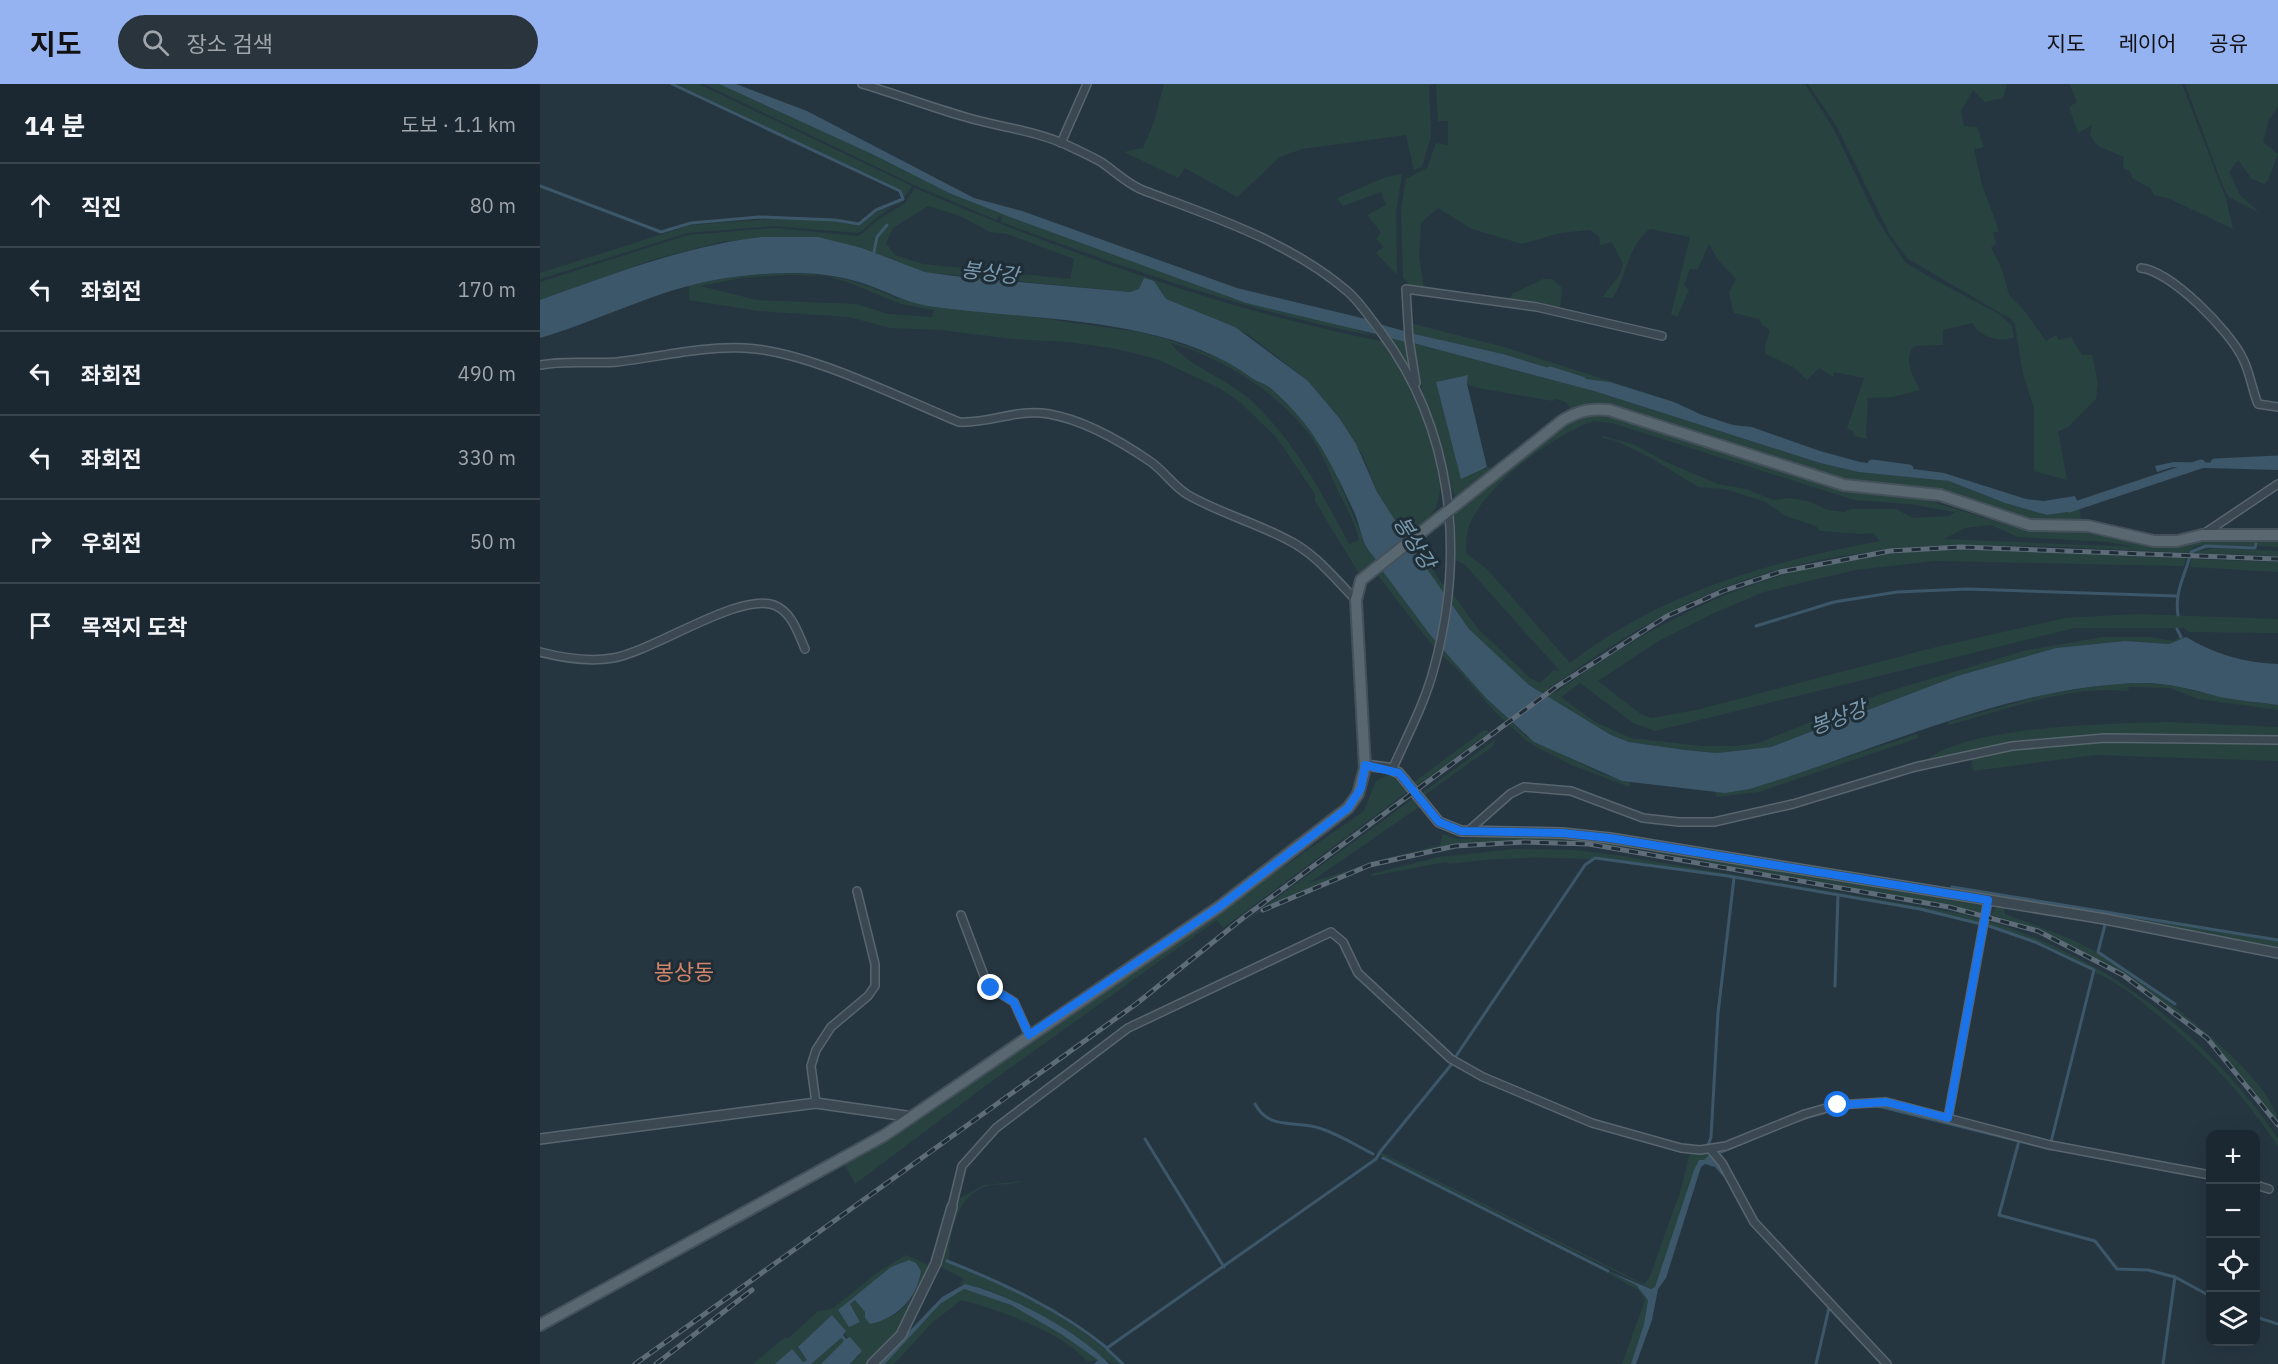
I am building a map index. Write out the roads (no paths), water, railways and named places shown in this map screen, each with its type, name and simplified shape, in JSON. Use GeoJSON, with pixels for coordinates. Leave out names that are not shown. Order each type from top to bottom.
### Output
{"type":"FeatureCollection","features":[{"type":"Feature","properties":{"kind":"main road"},"geometry":{"type":"LineString","coordinates":[[540,1325],[885,1135],[1219,907],[1348,808],[1361,788],[1365,765],[1356,600],[1359,586],[1365,576],[1563,420],[1591,408],[1609,410],[1844,485],[1940,495],[2030,525],[2088,526],[2154,541],[2177,541],[2202,535],[2278,536]]}},
{"type":"Feature","properties":{"kind":"street"},"geometry":{"type":"LineString","coordinates":[[862,84],[963,117],[1061,142],[1101,162],[1136,187],[1254,234],[1303,261],[1346,290],[1387,340],[1416,387]]}},
{"type":"Feature","properties":{"kind":"street"},"geometry":{"type":"LineString","coordinates":[[891,84],[894,93]]}},
{"type":"Feature","properties":{"kind":"street"},"geometry":{"type":"LineString","coordinates":[[1061,142],[1087,84]]}},
{"type":"Feature","properties":{"kind":"street"},"geometry":{"type":"LineString","coordinates":[[2141,268],[2153,269],[2176,284],[2223,327],[2243,359],[2258,404],[2278,407]]}},
{"type":"Feature","properties":{"kind":"street"},"geometry":{"type":"LineString","coordinates":[[1392,770],[1422,704],[1438,651],[1449,590],[1451,509],[1438,451],[1416,387],[1409,340],[1406,289],[1537,307],[1662,336]]}},
{"type":"Feature","properties":{"kind":"street"},"geometry":{"type":"LineString","coordinates":[[540,365],[616,362],[709,348],[747,348],[784,355],[830,369],[959,422],[975,423],[1019,412],[1049,414],[1086,425],[1153,463],[1172,484],[1190,496],[1290,540],[1310,553],[1356,600]]}},
{"type":"Feature","properties":{"kind":"street"},"geometry":{"type":"LineString","coordinates":[[2202,535],[2278,484]]}},
{"type":"Feature","properties":{"kind":"street"},"geometry":{"type":"LineString","coordinates":[[540,652],[589,660],[614,658],[688,630],[733,609],[762,604],[773,605],[792,619],[806,649]]}},
{"type":"Feature","properties":{"kind":"street"},"geometry":{"type":"LineString","coordinates":[[1467,832],[1510,794],[1524,787],[1571,791],[1643,818],[1678,822],[1714,822],[1793,804],[1925,765],[2012,746],[2105,738],[2278,740]]}},
{"type":"Feature","properties":{"kind":"street"},"geometry":{"type":"LineString","coordinates":[[1365,765],[1392,770],[1408,782],[1439,822],[1467,832],[1562,833],[1610,838],[2183,933],[2278,953]]}},
{"type":"Feature","properties":{"kind":"street"},"geometry":{"type":"LineString","coordinates":[[816,1103],[811,1066],[816,1050],[831,1027],[868,996],[875,986],[875,964],[857,891]]}},
{"type":"Feature","properties":{"kind":"street"},"geometry":{"type":"LineString","coordinates":[[1948,1118],[1988,900]]}},
{"type":"Feature","properties":{"kind":"street"},"geometry":{"type":"LineString","coordinates":[[961,915],[986,981],[1014,1002],[1029,1035]]}},
{"type":"Feature","properties":{"kind":"street"},"geometry":{"type":"LineString","coordinates":[[872,1364],[901,1335],[936,1263],[959,1175],[967,1158],[996,1128],[1106,1044],[1135,1025],[1331,932],[1343,942],[1358,973],[1450,1059],[1483,1077],[1592,1123],[1682,1148],[1711,1150],[1814,1112],[1854,1102],[1886,1102],[2050,1144],[2206,1173]]}},
{"type":"Feature","properties":{"kind":"street"},"geometry":{"type":"LineString","coordinates":[[540,1139],[816,1103],[913,1117]]}},
{"type":"Feature","properties":{"kind":"street"},"geometry":{"type":"LineString","coordinates":[[1711,1150],[1722,1163],[1754,1222],[1887,1364]]}},
{"type":"Feature","properties":{"kind":"street"},"geometry":{"type":"LineString","coordinates":[[2260,1186],[2269,1189]]}},
{"type":"Feature","properties":{"kind":"water"},"geometry":{"type":"Polygon","coordinates":[[[719,84],[736,84],[807,111],[974,198],[1022,211],[1237,288],[1366,319],[1376,334],[1246,303],[1010,217],[949,193],[874,155],[719,84]]]}},
{"type":"Feature","properties":{"kind":"water"},"geometry":{"type":"Polygon","coordinates":[[[762,237],[818,237],[862,248],[925,272],[954,276],[1130,292],[1139,289],[1144,278],[1154,281],[1166,299],[1235,327],[1308,381],[1340,419],[1356,444],[1377,492],[1407,539],[1377,562],[1366,546],[1355,514],[1320,445],[1298,415],[1284,401],[1267,386],[1218,357],[1179,342],[1139,331],[1096,324],[928,306],[910,302],[844,278],[781,273],[734,277],[684,287],[540,338],[540,300],[677,254],[762,237]]]}},
{"type":"Feature","properties":{"kind":"water"},"geometry":{"type":"Polygon","coordinates":[[[1379,324],[1404,331],[1405,342],[1386,337],[1379,324]]]}},
{"type":"Feature","properties":{"kind":"water"},"geometry":{"type":"Polygon","coordinates":[[[1410,333],[1503,354],[1552,369],[1563,376],[1610,382],[1674,402],[1702,415],[1733,425],[1752,427],[1820,451],[1860,462],[1944,473],[2026,499],[2044,501],[2075,496],[2079,505],[2068,512],[2047,515],[2005,503],[1949,481],[1858,472],[1820,463],[1594,391],[1413,343],[1410,333]]]}},
{"type":"Feature","properties":{"kind":"water"},"geometry":{"type":"Polygon","coordinates":[[[1468,375],[1467,384],[1487,467],[1461,479],[1436,382],[1468,375]]]}},
{"type":"Feature","properties":{"kind":"water"},"geometry":{"type":"Polygon","coordinates":[[[2278,458],[2278,470],[2173,467],[2157,472],[2155,466],[2174,462],[2245,463],[2278,458]]]}},
{"type":"Feature","properties":{"kind":"water"},"geometry":{"type":"Polygon","coordinates":[[[1411,546],[1469,629],[1529,685],[1611,735],[1629,742],[1717,753],[1771,747],[1957,676],[2056,648],[2125,641],[2169,644],[2186,637],[2230,656],[2254,662],[2278,664],[2278,705],[2227,698],[2163,684],[2095,686],[1994,707],[1750,789],[1725,793],[1622,781],[1534,742],[1486,698],[1431,636],[1381,569],[1411,546]]]}},
{"type":"Feature","properties":{"kind":"water"},"geometry":{"type":"Polygon","coordinates":[[[1711,1153],[1730,1184],[1715,1167],[1705,1164],[1701,1167],[1666,1278],[1658,1289],[1652,1320],[1636,1364],[1631,1364],[1644,1324],[1648,1300],[1636,1285],[1608,1271],[1651,1289],[1655,1287],[1694,1170],[1699,1160],[1704,1160],[1711,1153]]]}},
{"type":"Feature","properties":{"kind":"water"},"geometry":{"type":"Polygon","coordinates":[[[909,1260],[916,1263],[921,1271],[915,1290],[904,1306],[889,1317],[870,1324],[865,1318],[865,1312],[855,1300],[850,1304],[860,1322],[849,1327],[838,1310],[891,1267],[909,1260]]]}},
{"type":"Feature","properties":{"kind":"water"},"geometry":{"type":"Polygon","coordinates":[[[965,1284],[1002,1296],[1042,1315],[1080,1339],[1109,1364],[1094,1364],[1098,1360],[1061,1334],[1011,1305],[964,1289],[940,1304],[885,1364],[878,1364],[942,1297],[965,1284]]]}},
{"type":"Feature","properties":{"kind":"water"},"geometry":{"type":"Polygon","coordinates":[[[832,1315],[846,1331],[843,1335],[846,1339],[850,1337],[862,1351],[850,1364],[821,1364],[842,1343],[844,1340],[841,1338],[811,1364],[775,1364],[792,1349],[803,1362],[807,1360],[798,1347],[832,1315]]]}},
{"type":"Feature","properties":{"kind":"waterway"},"geometry":{"type":"LineString","coordinates":[[540,186],[661,232],[691,223],[759,217],[835,220],[859,224],[876,210],[903,199],[900,191],[672,84]]}},
{"type":"Feature","properties":{"kind":"waterway"},"geometry":{"type":"LineString","coordinates":[[874,252],[877,237],[887,225]]}},
{"type":"Feature","properties":{"kind":"waterway"},"geometry":{"type":"LineString","coordinates":[[1550,371],[1582,381]]}},
{"type":"Feature","properties":{"kind":"waterway"},"geometry":{"type":"LineString","coordinates":[[2215,463],[2278,460]]}},
{"type":"Feature","properties":{"kind":"waterway"},"geometry":{"type":"LineString","coordinates":[[1872,464],[1909,469]]}},
{"type":"Feature","properties":{"kind":"waterway"},"geometry":{"type":"LineString","coordinates":[[2069,508],[2201,464]]}},
{"type":"Feature","properties":{"kind":"waterway"},"geometry":{"type":"LineString","coordinates":[[2178,615],[2179,590],[2191,552],[2206,546],[2255,548],[2256,544]]}},
{"type":"Feature","properties":{"kind":"waterway"},"geometry":{"type":"LineString","coordinates":[[1756,626],[1834,602],[1897,592],[1967,589],[2176,596]]}},
{"type":"Feature","properties":{"kind":"waterway"},"geometry":{"type":"LineString","coordinates":[[2177,629],[2181,637]]}},
{"type":"Feature","properties":{"kind":"waterway"},"geometry":{"type":"LineString","coordinates":[[1456,1056],[1585,865],[1595,858],[1728,876],[1920,909],[1981,924]]}},
{"type":"Feature","properties":{"kind":"waterway"},"geometry":{"type":"LineString","coordinates":[[1708,1146],[1711,1137],[1718,1013],[1734,878]]}},
{"type":"Feature","properties":{"kind":"waterway"},"geometry":{"type":"LineString","coordinates":[[1952,887],[2278,940]]}},
{"type":"Feature","properties":{"kind":"waterway"},"geometry":{"type":"LineString","coordinates":[[1835,986],[1838,895]]}},
{"type":"Feature","properties":{"kind":"waterway"},"geometry":{"type":"LineString","coordinates":[[2105,925],[2098,952],[2175,1004]]}},
{"type":"Feature","properties":{"kind":"waterway"},"geometry":{"type":"LineString","coordinates":[[1989,926],[2035,942],[2094,970],[2051,1142]]}},
{"type":"Feature","properties":{"kind":"waterway"},"geometry":{"type":"LineString","coordinates":[[947,1261],[1031,1298],[1070,1321],[1107,1348],[1376,1159],[1451,1065]]}},
{"type":"Feature","properties":{"kind":"waterway"},"geometry":{"type":"LineString","coordinates":[[1255,1104],[1261,1113],[1276,1122],[1313,1126],[1342,1137],[1373,1154]]}},
{"type":"Feature","properties":{"kind":"waterway"},"geometry":{"type":"LineString","coordinates":[[1874,1105],[2019,1141],[1999,1215],[2095,1241],[2117,1269],[2148,1270],[2175,1277],[2206,1294]]}},
{"type":"Feature","properties":{"kind":"waterway"},"geometry":{"type":"LineString","coordinates":[[1721,1152],[1795,1121],[1844,1107]]}},
{"type":"Feature","properties":{"kind":"waterway"},"geometry":{"type":"LineString","coordinates":[[1145,1139],[1224,1267]]}},
{"type":"Feature","properties":{"kind":"waterway"},"geometry":{"type":"LineString","coordinates":[[2019,1141],[2050,1149]]}},
{"type":"Feature","properties":{"kind":"waterway"},"geometry":{"type":"LineString","coordinates":[[1383,1158],[1608,1271]]}},
{"type":"Feature","properties":{"kind":"waterway"},"geometry":{"type":"LineString","coordinates":[[1732,1189],[1749,1220]]}},
{"type":"Feature","properties":{"kind":"waterway"},"geometry":{"type":"LineString","coordinates":[[1757,1230],[1882,1364]]}},
{"type":"Feature","properties":{"kind":"waterway"},"geometry":{"type":"LineString","coordinates":[[2163,1364],[2175,1277]]}},
{"type":"Feature","properties":{"kind":"waterway"},"geometry":{"type":"LineString","coordinates":[[1816,1364],[1829,1308]]}},
{"type":"Feature","properties":{"kind":"waterway"},"geometry":{"type":"LineString","coordinates":[[2260,1318],[2278,1324]]}},
{"type":"Feature","properties":{"kind":"waterway"},"geometry":{"type":"LineString","coordinates":[[1107,1349],[1123,1364]]}},
{"type":"Feature","properties":{"kind":"railway"},"geometry":{"type":"LineString","coordinates":[[635,1364],[1136,1004],[1243,918],[1556,687],[1667,616],[1723,591],[1780,572],[1890,551],[1961,547],[2278,559]]}},
{"type":"Feature","properties":{"kind":"railway"},"geometry":{"type":"LineString","coordinates":[[1263,910],[1370,865],[1455,846],[1524,842],[1589,844],[1949,907],[2038,931],[2123,975],[2207,1038],[2278,1125]]}},
{"type":"Feature","properties":{"kind":"railway"},"geometry":{"type":"LineString","coordinates":[[656,1364],[752,1290]]}},
{"type":"Feature","properties":{"kind":"district","name":"봉상동"},"geometry":{"type":"Point","coordinates":[684,971]}},
{"type":"Feature","properties":{"kind":"water label","name":"봉상강"},"geometry":{"type":"Point","coordinates":[990,272]}},
{"type":"Feature","properties":{"kind":"water label","name":"봉상강"},"geometry":{"type":"Point","coordinates":[1415,542]}},
{"type":"Feature","properties":{"kind":"water label","name":"봉상강"},"geometry":{"type":"Point","coordinates":[1838,717]}}]}
